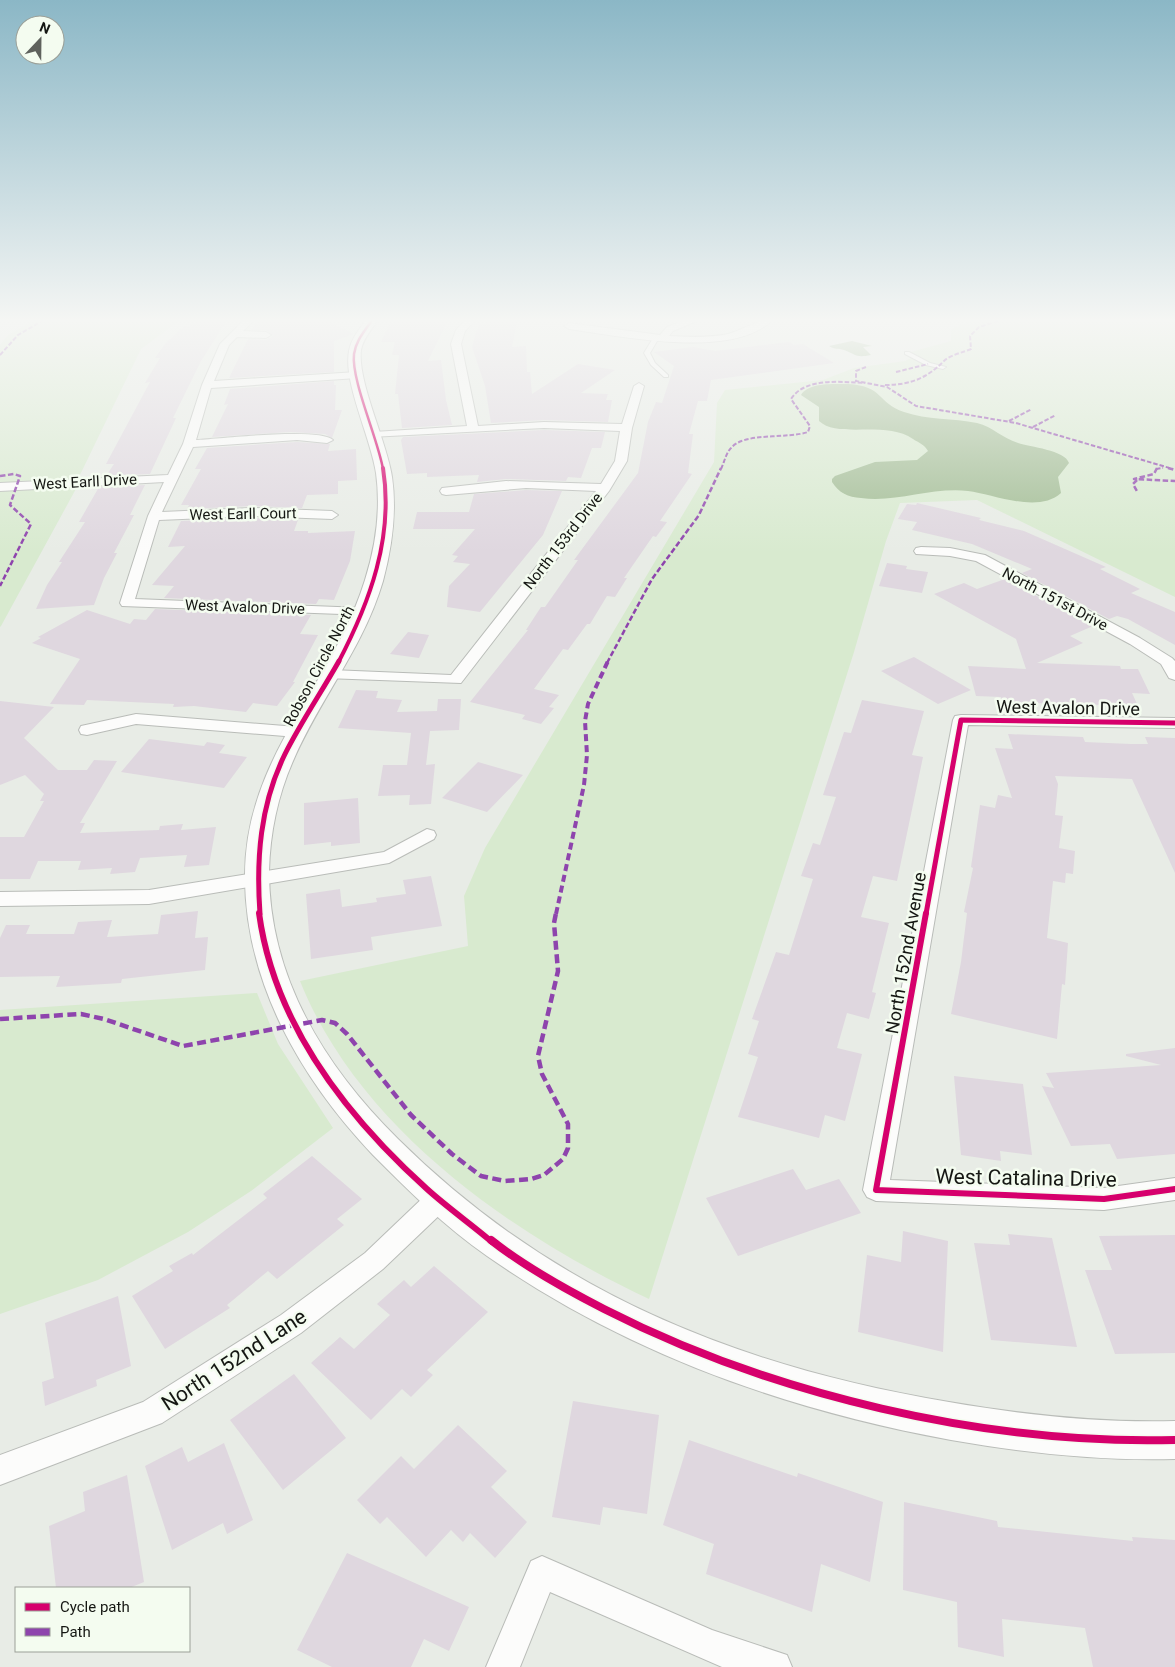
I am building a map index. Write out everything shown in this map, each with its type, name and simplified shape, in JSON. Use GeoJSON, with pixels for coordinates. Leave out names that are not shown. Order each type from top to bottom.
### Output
{"type":"FeatureCollection","features":[{"type":"Feature","properties":{"kind":"street"},"geometry":{"type":"LineString","coordinates":[[154,516],[189,444],[203,398]]}},
{"type":"Feature","properties":{"kind":"street","name":"Robson Circle North"},"geometry":{"type":"LineString","coordinates":[[363,398],[386,487],[380,560],[363,612],[331,675],[282,759],[264,809],[258,833],[257,879],[262,936],[269,968],[280,998],[310,1052],[357,1117],[392,1156],[438,1200],[507,1252],[564,1288],[622,1320],[734,1366],[882,1410],[965,1424],[1061,1438],[1145,1441],[1175,1440]]}},
{"type":"Feature","properties":{"kind":"street"},"geometry":{"type":"LineString","coordinates":[[466,398],[473,427]]}},
{"type":"Feature","properties":{"kind":"street","name":"North 153rd Drive"},"geometry":{"type":"LineString","coordinates":[[331,675],[455,680],[605,488],[621,461],[626,428],[635,398]]}},
{"type":"Feature","properties":{"kind":"street"},"geometry":{"type":"LineString","coordinates":[[374,435],[473,427],[544,425],[626,428]]}},
{"type":"Feature","properties":{"kind":"street"},"geometry":{"type":"LineString","coordinates":[[189,444],[297,437],[327,440]]}},
{"type":"Feature","properties":{"kind":"street","name":"West Earll Drive"},"geometry":{"type":"LineString","coordinates":[[0,487],[171,478]]}},
{"type":"Feature","properties":{"kind":"street"},"geometry":{"type":"LineString","coordinates":[[446,491],[496,484],[551,483],[605,488]]}},
{"type":"Feature","properties":{"kind":"street","name":"West Earll Court"},"geometry":{"type":"LineString","coordinates":[[154,516],[252,512],[332,515]]}},
{"type":"Feature","properties":{"kind":"street","name":"West Avalon Drive"},"geometry":{"type":"LineString","coordinates":[[154,516],[127,602],[363,612]]}},
{"type":"Feature","properties":{"kind":"street","name":"North 151st Drive"},"geometry":{"type":"LineString","coordinates":[[921,551],[950,552],[980,558],[1135,641],[1166,661],[1175,675]]}},
{"type":"Feature","properties":{"kind":"street"},"geometry":{"type":"LineString","coordinates":[[87,730],[136,719],[298,732]]}},
{"type":"Feature","properties":{"kind":"street","name":"West Avalon Drive"},"geometry":{"type":"LineString","coordinates":[[961,720],[1175,723]]}},
{"type":"Feature","properties":{"kind":"street","name":"North 152nd Avenue"},"geometry":{"type":"LineString","coordinates":[[876,1190],[961,720]]}},
{"type":"Feature","properties":{"kind":"street"},"geometry":{"type":"LineString","coordinates":[[0,899],[148,897],[389,857],[427,835]]}},
{"type":"Feature","properties":{"kind":"street","name":"West Catalina Drive"},"geometry":{"type":"LineString","coordinates":[[876,1190],[1104,1200],[1175,1189]]}},
{"type":"Feature","properties":{"kind":"street","name":"North 152nd Lane"},"geometry":{"type":"LineString","coordinates":[[0,1470],[152,1413],[291,1324],[374,1261],[438,1200]]}},
{"type":"Feature","properties":{"kind":"street"},"geometry":{"type":"LineString","coordinates":[[503,1667],[542,1572],[710,1646],[775,1667]]}},
{"type":"Feature","properties":{"kind":"shaded area"},"geometry":{"type":"Polygon","coordinates":[[[0,398],[117,398],[78,479],[0,483],[0,398]]]}},
{"type":"Feature","properties":{"kind":"shaded area"},"geometry":{"type":"Polygon","coordinates":[[[720,398],[1175,398],[1175,597],[977,500],[900,503],[886,541],[854,652],[649,1299],[597,1273],[545,1243],[493,1209],[445,1171],[400,1129],[360,1084],[326,1034],[300,981],[468,946],[464,896],[485,848],[714,462],[717,403],[720,398]]]}},
{"type":"Feature","properties":{"kind":"shaded area"},"geometry":{"type":"Polygon","coordinates":[[[805,398],[882,398],[895,408],[913,415],[977,423],[1012,441],[1054,452],[1066,459],[1069,463],[1058,477],[1061,493],[1051,499],[1040,502],[1015,501],[968,491],[954,490],[874,499],[844,494],[832,482],[835,476],[875,462],[917,460],[928,451],[921,444],[902,434],[889,431],[838,429],[827,426],[819,421],[819,407],[805,398]]]}},
{"type":"Feature","properties":{"kind":"shaded area"},"geometry":{"type":"Polygon","coordinates":[[[77,487],[1,626],[0,627],[0,491],[77,487]]]}},
{"type":"Feature","properties":{"kind":"shaded area"},"geometry":{"type":"Polygon","coordinates":[[[257,993],[278,1044],[333,1128],[251,1191],[188,1232],[98,1280],[0,1314],[0,1010],[257,993]]]}},
{"type":"Feature","properties":{"kind":"building"},"geometry":{"type":"Polygon","coordinates":[[[142,398],[183,398],[173,418],[176,418],[150,474],[106,476],[114,464],[106,464],[142,398]]]}},
{"type":"Feature","properties":{"kind":"building"},"geometry":{"type":"Polygon","coordinates":[[[227,398],[335,398],[335,410],[342,410],[332,438],[325,434],[290,432],[212,437],[228,404],[224,405],[227,398]]]}},
{"type":"Feature","properties":{"kind":"building"},"geometry":{"type":"Polygon","coordinates":[[[398,398],[446,398],[452,425],[402,428],[398,398]]]}},
{"type":"Feature","properties":{"kind":"building"},"geometry":{"type":"Polygon","coordinates":[[[487,398],[607,398],[606,400],[612,400],[608,422],[544,420],[491,423],[487,398]]]}},
{"type":"Feature","properties":{"kind":"building"},"geometry":{"type":"Polygon","coordinates":[[[664,398],[708,398],[707,401],[698,401],[689,434],[693,434],[688,473],[692,474],[660,521],[667,522],[656,537],[653,536],[624,578],[627,578],[615,597],[607,596],[590,624],[587,624],[568,650],[563,649],[534,689],[559,695],[549,707],[554,708],[541,724],[522,719],[525,715],[470,702],[528,630],[526,630],[541,607],[545,607],[578,560],[574,560],[638,473],[648,422],[656,402],[662,403],[664,398]]]}},
{"type":"Feature","properties":{"kind":"building"},"geometry":{"type":"Polygon","coordinates":[[[544,430],[605,432],[601,448],[592,448],[581,478],[568,477],[566,481],[506,479],[477,482],[479,475],[427,477],[427,473],[407,474],[401,440],[403,437],[544,430]]]}},
{"type":"Feature","properties":{"kind":"building"},"geometry":{"type":"Polygon","coordinates":[[[297,442],[330,444],[328,451],[356,449],[357,480],[338,481],[338,494],[307,495],[302,508],[252,506],[187,509],[189,505],[181,505],[201,469],[195,469],[207,448],[297,442]]]}},
{"type":"Feature","properties":{"kind":"building"},"geometry":{"type":"Polygon","coordinates":[[[145,485],[130,515],[134,515],[114,553],[117,553],[104,578],[94,605],[36,609],[47,585],[62,562],[59,562],[85,522],[79,522],[99,487],[145,485]]]}},
{"type":"Feature","properties":{"kind":"building"},"geometry":{"type":"Polygon","coordinates":[[[526,490],[562,491],[543,535],[480,612],[447,607],[449,586],[470,564],[453,562],[458,556],[452,555],[475,529],[413,529],[417,512],[469,512],[474,494],[526,490]]]}},
{"type":"Feature","properties":{"kind":"building"},"geometry":{"type":"Polygon","coordinates":[[[917,503],[981,518],[979,520],[1024,531],[1106,567],[1100,569],[1140,589],[1131,593],[1175,612],[1175,645],[1128,619],[1117,616],[1109,619],[1022,573],[1032,569],[972,544],[912,530],[917,522],[898,519],[907,504],[916,505],[917,503]]]}},
{"type":"Feature","properties":{"kind":"building"},"geometry":{"type":"Polygon","coordinates":[[[252,518],[298,520],[294,531],[308,531],[308,533],[355,531],[350,561],[334,600],[319,599],[316,604],[164,598],[174,586],[152,585],[185,546],[168,547],[181,521],[252,518]]]}},
{"type":"Feature","properties":{"kind":"building"},"geometry":{"type":"Polygon","coordinates":[[[887,563],[907,566],[906,569],[928,572],[922,593],[879,586],[887,563]]]}},
{"type":"Feature","properties":{"kind":"building"},"geometry":{"type":"Polygon","coordinates":[[[1005,579],[1093,626],[1070,636],[1083,643],[1037,663],[1120,666],[1121,669],[1138,669],[1150,694],[1132,693],[1138,706],[1002,702],[1001,697],[976,696],[968,666],[1026,669],[1016,639],[934,594],[964,583],[977,589],[1005,579]]]}},
{"type":"Feature","properties":{"kind":"building"},"geometry":{"type":"Polygon","coordinates":[[[155,609],[311,615],[300,634],[318,635],[293,682],[295,682],[277,706],[253,703],[246,712],[194,706],[173,707],[174,704],[87,700],[84,705],[50,704],[80,659],[32,643],[41,638],[38,637],[87,610],[130,624],[134,619],[146,620],[155,609]]]}},
{"type":"Feature","properties":{"kind":"building"},"geometry":{"type":"Polygon","coordinates":[[[408,632],[429,635],[419,658],[390,654],[408,632]]]}},
{"type":"Feature","properties":{"kind":"building"},"geometry":{"type":"Polygon","coordinates":[[[914,657],[971,690],[938,704],[881,671],[914,657]]]}},
{"type":"Feature","properties":{"kind":"building"},"geometry":{"type":"Polygon","coordinates":[[[356,690],[378,691],[376,698],[402,700],[397,712],[437,711],[438,699],[461,699],[459,730],[430,731],[426,765],[435,764],[431,804],[409,805],[410,795],[378,796],[383,765],[407,765],[411,733],[338,728],[356,690]]]}},
{"type":"Feature","properties":{"kind":"building"},"geometry":{"type":"Polygon","coordinates":[[[862,700],[924,711],[912,755],[923,757],[897,881],[873,876],[861,917],[889,923],[872,992],[876,993],[869,1019],[847,1013],[837,1048],[862,1054],[845,1121],[825,1115],[819,1138],[738,1117],[758,1057],[748,1054],[759,1021],[752,1019],[776,952],[789,955],[813,879],[801,876],[813,843],[820,845],[836,797],[823,795],[844,732],[851,733],[862,700]]]}},
{"type":"Feature","properties":{"kind":"building"},"geometry":{"type":"Polygon","coordinates":[[[0,701],[54,707],[24,738],[58,770],[87,770],[94,760],[117,761],[80,823],[85,823],[80,833],[159,830],[160,826],[183,824],[181,830],[216,827],[209,865],[184,867],[187,855],[140,858],[135,872],[110,874],[112,868],[78,870],[81,861],[38,861],[30,879],[0,879],[0,837],[24,837],[44,801],[40,801],[44,794],[25,775],[0,785],[0,701]]]}},
{"type":"Feature","properties":{"kind":"building"},"geometry":{"type":"Polygon","coordinates":[[[1008,734],[1083,737],[1085,742],[1131,744],[1148,744],[1145,737],[1175,738],[1175,873],[1132,779],[1055,776],[1058,784],[1055,815],[1063,816],[1059,848],[1075,851],[1073,874],[1066,873],[1065,883],[1053,881],[1047,938],[1068,943],[1065,985],[1062,984],[1057,1039],[951,1014],[961,962],[967,913],[964,912],[973,868],[971,867],[980,805],[995,808],[998,795],[1012,798],[995,748],[1013,749],[1008,734]]]}},
{"type":"Feature","properties":{"kind":"building"},"geometry":{"type":"Polygon","coordinates":[[[149,739],[204,746],[207,742],[225,745],[219,753],[247,757],[224,788],[121,772],[149,739]]]}},
{"type":"Feature","properties":{"kind":"building"},"geometry":{"type":"Polygon","coordinates":[[[478,762],[523,775],[487,812],[442,798],[478,762]]]}},
{"type":"Feature","properties":{"kind":"building"},"geometry":{"type":"Polygon","coordinates":[[[358,798],[360,843],[331,846],[331,842],[304,845],[304,803],[358,798]]]}},
{"type":"Feature","properties":{"kind":"building"},"geometry":{"type":"Polygon","coordinates":[[[431,876],[442,926],[371,937],[373,950],[311,959],[306,894],[340,889],[342,907],[377,902],[376,898],[406,894],[403,880],[431,876]]]}},
{"type":"Feature","properties":{"kind":"building"},"geometry":{"type":"Polygon","coordinates":[[[198,911],[195,938],[208,937],[205,970],[122,979],[121,983],[56,987],[60,976],[0,977],[0,938],[6,925],[30,925],[26,934],[74,934],[78,922],[112,920],[107,937],[158,934],[161,915],[198,911]]]}},
{"type":"Feature","properties":{"kind":"building"},"geometry":{"type":"Polygon","coordinates":[[[1175,1048],[1175,1154],[1117,1159],[1110,1144],[1071,1146],[1042,1086],[1054,1088],[1046,1073],[1161,1065],[1126,1056],[1126,1054],[1175,1048]]]}},
{"type":"Feature","properties":{"kind":"building"},"geometry":{"type":"Polygon","coordinates":[[[954,1076],[1023,1084],[1032,1155],[1000,1151],[1001,1161],[961,1155],[954,1076]]]}},
{"type":"Feature","properties":{"kind":"building"},"geometry":{"type":"Polygon","coordinates":[[[312,1156],[362,1199],[337,1219],[344,1225],[277,1279],[268,1271],[227,1305],[230,1308],[165,1349],[132,1296],[173,1271],[169,1266],[192,1253],[193,1255],[267,1198],[263,1194],[312,1156]]]}},
{"type":"Feature","properties":{"kind":"building"},"geometry":{"type":"Polygon","coordinates":[[[793,1169],[806,1190],[839,1179],[861,1213],[738,1256],[706,1198],[793,1169]]]}},
{"type":"Feature","properties":{"kind":"building"},"geometry":{"type":"Polygon","coordinates":[[[903,1231],[948,1241],[943,1352],[858,1332],[867,1255],[901,1262],[903,1231]]]}},
{"type":"Feature","properties":{"kind":"building"},"geometry":{"type":"Polygon","coordinates":[[[1008,1234],[1052,1238],[1077,1347],[991,1340],[974,1243],[1010,1245],[1008,1234]]]}},
{"type":"Feature","properties":{"kind":"building"},"geometry":{"type":"Polygon","coordinates":[[[1175,1235],[1175,1353],[1115,1354],[1085,1270],[1112,1270],[1099,1236],[1175,1235]]]}},
{"type":"Feature","properties":{"kind":"building"},"geometry":{"type":"Polygon","coordinates":[[[434,1266],[488,1312],[427,1370],[433,1375],[411,1397],[402,1389],[371,1420],[311,1363],[340,1337],[354,1349],[390,1315],[377,1304],[404,1280],[411,1287],[434,1266]]]}},
{"type":"Feature","properties":{"kind":"building"},"geometry":{"type":"Polygon","coordinates":[[[118,1296],[131,1366],[96,1380],[97,1386],[45,1406],[42,1382],[54,1378],[45,1323],[118,1296]]]}},
{"type":"Feature","properties":{"kind":"building"},"geometry":{"type":"Polygon","coordinates":[[[294,1374],[346,1438],[283,1490],[230,1420],[294,1374]]]}},
{"type":"Feature","properties":{"kind":"building"},"geometry":{"type":"Polygon","coordinates":[[[573,1401],[659,1415],[647,1514],[603,1507],[600,1525],[552,1517],[573,1401]]]}},
{"type":"Feature","properties":{"kind":"building"},"geometry":{"type":"Polygon","coordinates":[[[458,1425],[507,1471],[491,1487],[527,1522],[495,1558],[470,1533],[463,1542],[451,1530],[426,1557],[387,1517],[380,1524],[357,1500],[401,1456],[414,1469],[458,1425]]]}},
{"type":"Feature","properties":{"kind":"building"},"geometry":{"type":"Polygon","coordinates":[[[689,1440],[797,1477],[798,1473],[883,1502],[870,1582],[821,1564],[812,1612],[706,1574],[714,1544],[663,1525],[689,1440]]]}},
{"type":"Feature","properties":{"kind":"building"},"geometry":{"type":"Polygon","coordinates":[[[224,1443],[253,1520],[227,1534],[223,1523],[172,1550],[145,1466],[182,1447],[188,1462],[224,1443]]]}},
{"type":"Feature","properties":{"kind":"building"},"geometry":{"type":"Polygon","coordinates":[[[127,1475],[144,1582],[132,1587],[56,1587],[49,1526],[85,1511],[83,1492],[127,1475]]]}},
{"type":"Feature","properties":{"kind":"building"},"geometry":{"type":"Polygon","coordinates":[[[904,1502],[997,1521],[998,1527],[1133,1541],[1132,1537],[1175,1540],[1175,1667],[1093,1667],[1085,1628],[1002,1619],[1004,1657],[958,1647],[957,1602],[903,1590],[904,1502]]]}},
{"type":"Feature","properties":{"kind":"building"},"geometry":{"type":"Polygon","coordinates":[[[347,1553],[469,1607],[449,1651],[424,1639],[411,1667],[332,1667],[297,1650],[347,1553]]]}},
{"type":"Feature","properties":{"kind":"marked path"},"geometry":{"type":"LineString","coordinates":[[0,1019],[81,1014],[104,1019],[183,1046],[270,1028],[322,1020],[335,1023],[347,1034],[411,1115],[452,1154],[481,1176],[505,1181],[531,1179],[544,1175],[563,1159],[568,1148],[568,1124],[542,1074],[538,1056],[558,971],[554,923],[584,785],[587,755],[585,721],[588,704],[597,681],[652,579],[699,515],[731,447],[740,442],[759,437],[799,435],[808,432],[810,426],[792,398]]}},
{"type":"Feature","properties":{"kind":"marked path"},"geometry":{"type":"LineString","coordinates":[[901,398],[916,406],[1016,423],[1175,470]]}},
{"type":"Feature","properties":{"kind":"marked path"},"geometry":{"type":"LineString","coordinates":[[1009,421],[1032,409]]}},
{"type":"Feature","properties":{"kind":"marked path"},"geometry":{"type":"LineString","coordinates":[[1033,427],[1056,415]]}},
{"type":"Feature","properties":{"kind":"marked path"},"geometry":{"type":"LineString","coordinates":[[1163,468],[1157,468],[1154,474],[1134,479],[1142,481],[1175,481]]}},
{"type":"Feature","properties":{"kind":"marked path"},"geometry":{"type":"LineString","coordinates":[[0,476],[14,474],[20,476],[10,505],[31,524],[0,586]]}},
{"type":"Feature","properties":{"kind":"marked path"},"geometry":{"type":"LineString","coordinates":[[1137,480],[1133,484],[1138,493]]}},
{"type":"Feature","properties":{"kind":"cycle path"},"geometry":{"type":"LineString","coordinates":[[363,398],[377,443],[384,477],[386,519],[379,562],[366,604],[348,643],[290,745],[276,774],[263,818],[257,863],[260,915],[266,949],[275,981],[303,1042],[343,1099],[366,1127],[427,1189],[495,1244],[569,1291],[647,1331],[729,1365],[813,1392],[899,1412],[985,1427],[1103,1440],[1175,1440]]}},
{"type":"Feature","properties":{"kind":"cycle path"},"geometry":{"type":"LineString","coordinates":[[1175,723],[961,720],[876,1190],[1104,1199],[1175,1189]]}}]}
